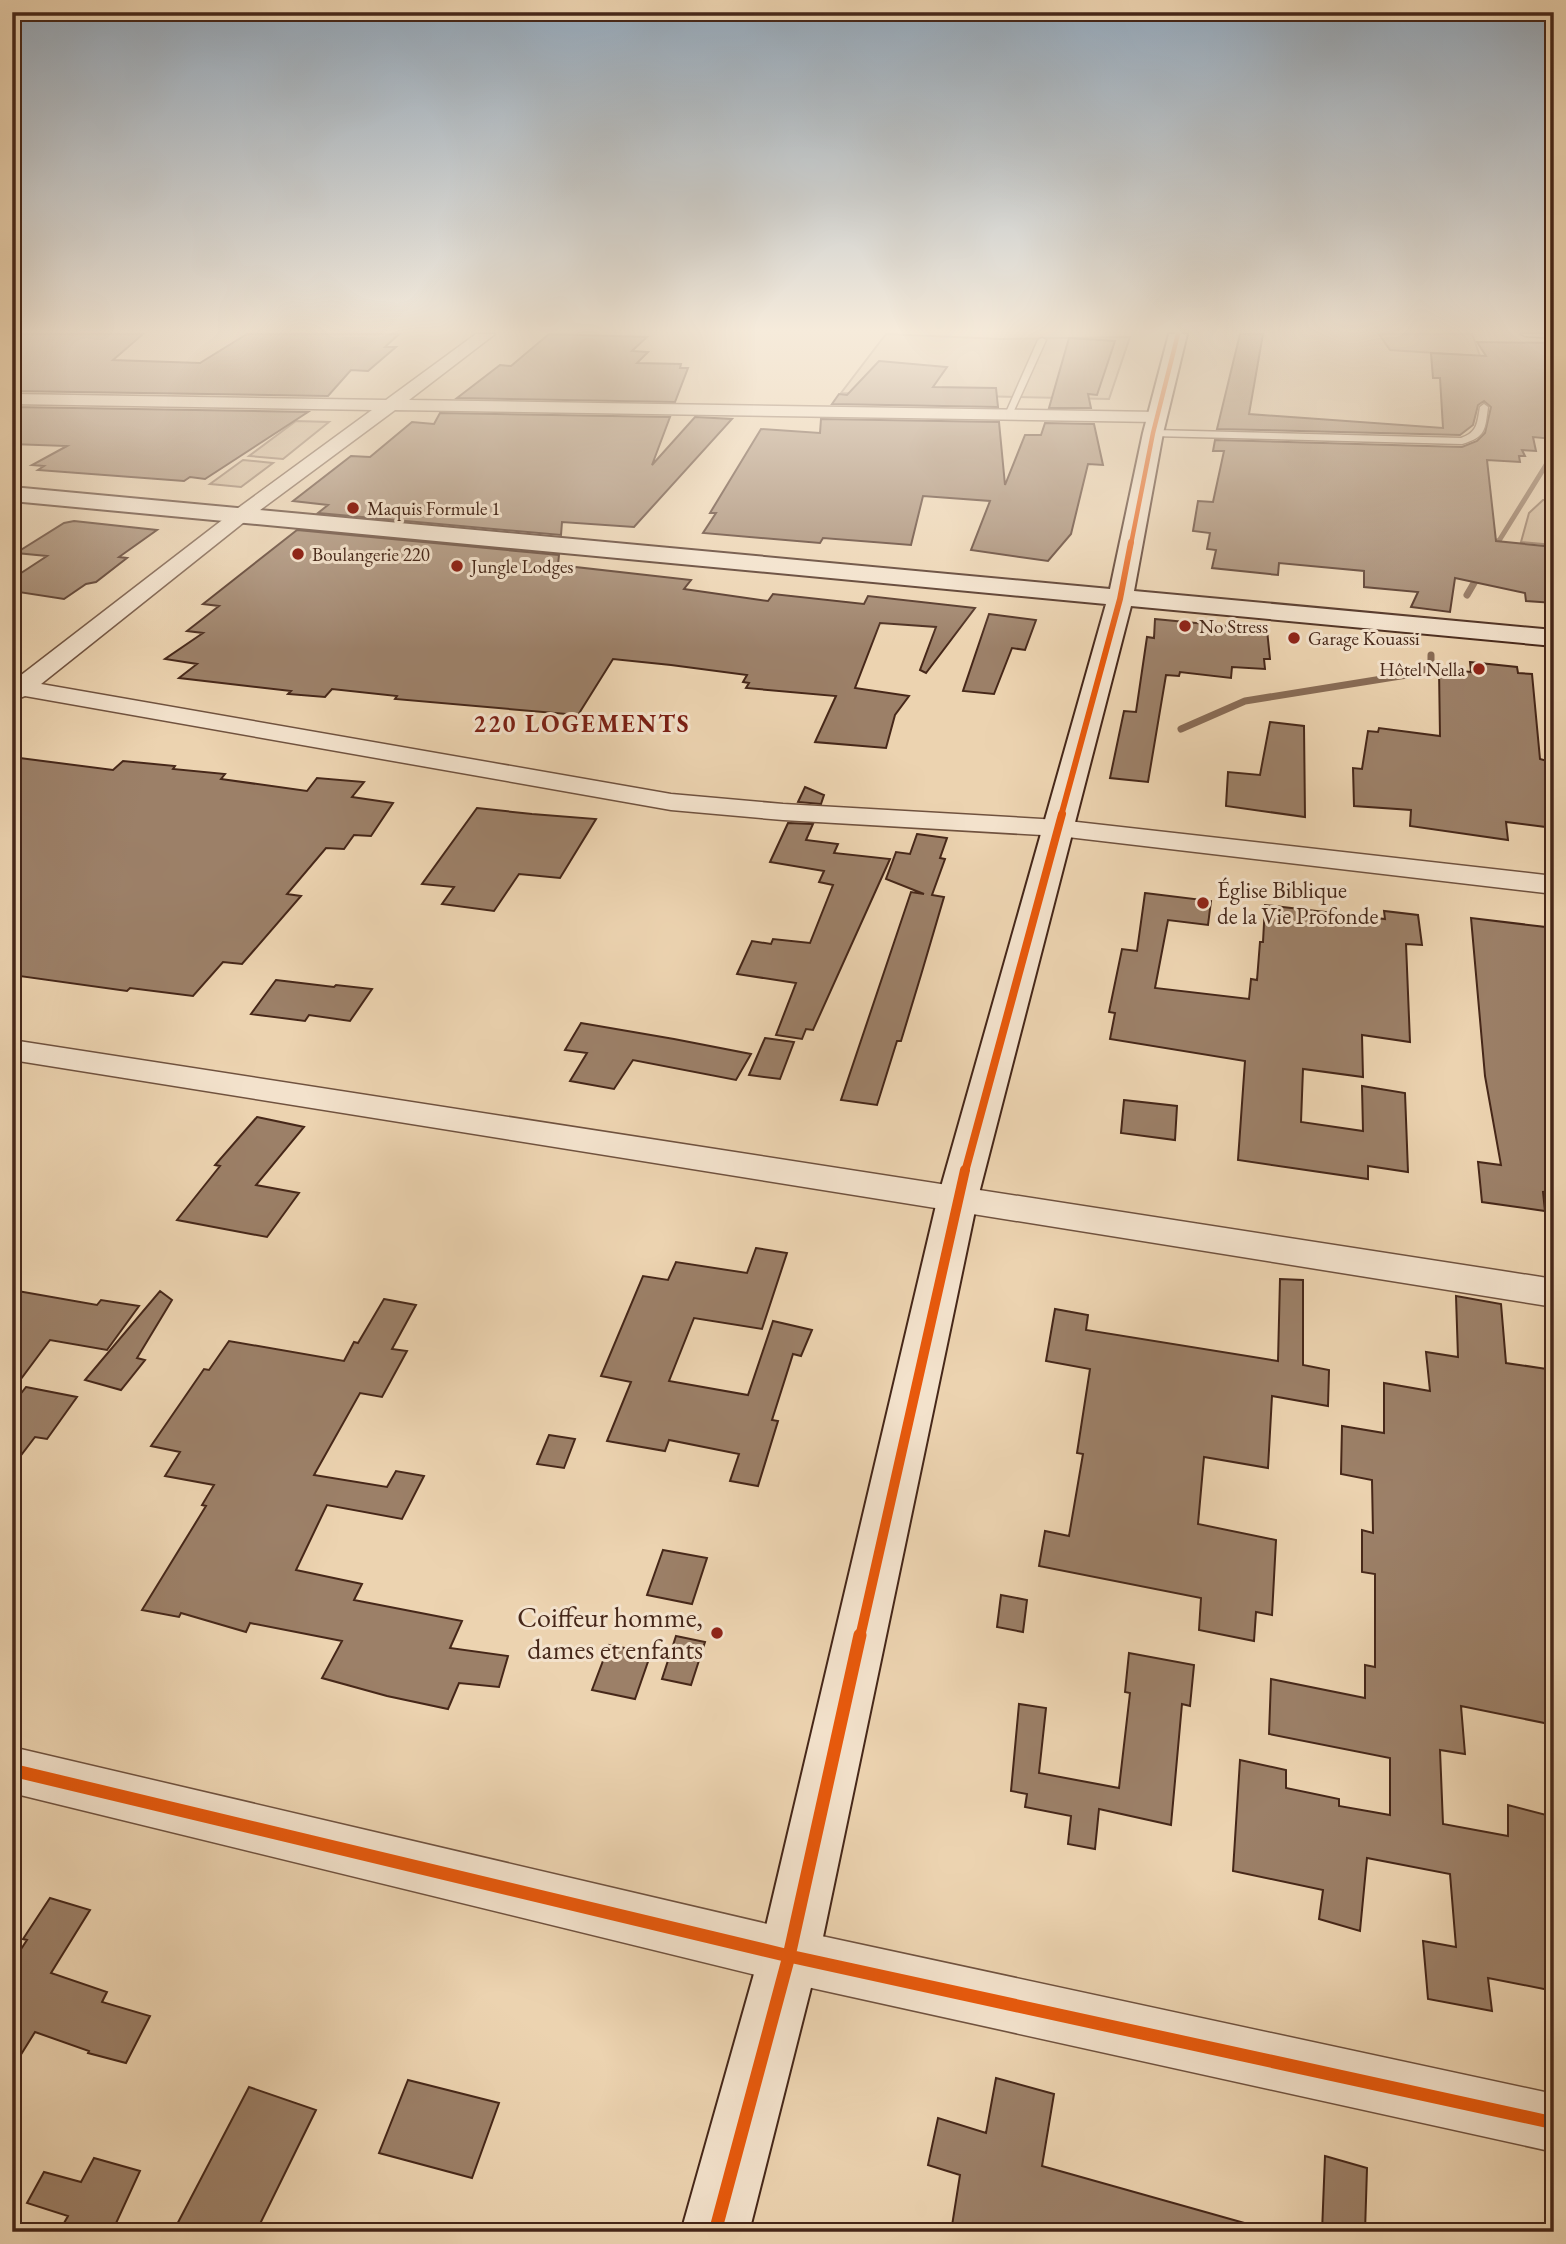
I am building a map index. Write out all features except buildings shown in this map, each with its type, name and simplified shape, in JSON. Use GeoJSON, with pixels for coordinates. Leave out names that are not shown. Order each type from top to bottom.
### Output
{"type":"FeatureCollection","features":[{"type":"Feature","properties":{"kind":"street"},"geometry":{"type":"LineString","coordinates":[[16,689],[241,515],[345,439]]}},
{"type":"Feature","properties":{"kind":"street"},"geometry":{"type":"LineString","coordinates":[[716,2232],[789,1956],[957,1200],[1120,599],[1152,439]]}},
{"type":"Feature","properties":{"kind":"street"},"geometry":{"type":"LineString","coordinates":[[12,494],[1554,638]]}},
{"type":"Feature","properties":{"kind":"street"},"geometry":{"type":"LineString","coordinates":[[16,689],[671,802],[783,812],[1059,828],[1554,885]]}},
{"type":"Feature","properties":{"kind":"street"},"geometry":{"type":"LineString","coordinates":[[12,1050],[1554,1293]]}},
{"type":"Feature","properties":{"kind":"street"},"geometry":{"type":"LineString","coordinates":[[12,1770],[789,1956],[1554,2123]]}},
{"type":"Feature","properties":{"kind":"lane"},"geometry":{"type":"LineString","coordinates":[[1436,439],[1466,439]]}},
{"type":"Feature","properties":{"kind":"shaded area"},"geometry":{"type":"Polygon","coordinates":[[[272,439],[308,439],[283,459],[249,456],[272,439]]]}},
{"type":"Feature","properties":{"kind":"shaded area"},"geometry":{"type":"Polygon","coordinates":[[[243,460],[273,463],[241,487],[210,484],[243,460]]]}},
{"type":"Feature","properties":{"kind":"shaded area"},"geometry":{"type":"Polygon","coordinates":[[[1543,500],[1554,500],[1554,545],[1521,542],[1529,513],[1543,500]]]}},
{"type":"Feature","properties":{"kind":"waterway"},"geometry":{"type":"LineString","coordinates":[[1497,544],[1554,452]]}},
{"type":"Feature","properties":{"kind":"waterway"},"geometry":{"type":"LineString","coordinates":[[1492,552],[1498,542]]}},
{"type":"Feature","properties":{"kind":"waterway"},"geometry":{"type":"LineString","coordinates":[[1467,595],[1481,571]]}},
{"type":"Feature","properties":{"kind":"waterway"},"geometry":{"type":"LineString","coordinates":[[1181,729],[1245,701],[1413,674],[1431,667],[1431,655]]}},
{"type":"Feature","properties":{"kind":"cycle path"},"geometry":{"type":"LineString","coordinates":[[715,2232],[789,1956],[957,1201],[1120,599],[1152,439]]}},
{"type":"Feature","properties":{"kind":"cycle path"},"geometry":{"type":"LineString","coordinates":[[12,1770],[789,1956],[1554,2123]]}},
{"type":"Feature","properties":{"kind":"place","name":"Maquis Formule 1"},"geometry":{"type":"Point","coordinates":[353,508]}},
{"type":"Feature","properties":{"kind":"place","name":"Boulangerie 220"},"geometry":{"type":"Point","coordinates":[298,554]}},
{"type":"Feature","properties":{"kind":"place","name":"Jungle Lodges"},"geometry":{"type":"Point","coordinates":[457,566]}},
{"type":"Feature","properties":{"kind":"place","name":"No Stress"},"geometry":{"type":"Point","coordinates":[1185,626]}},
{"type":"Feature","properties":{"kind":"place","name":"Garage Kouassi"},"geometry":{"type":"Point","coordinates":[1294,638]}},
{"type":"Feature","properties":{"kind":"place","name":"Hôtel Nella"},"geometry":{"type":"Point","coordinates":[1479,669]}},
{"type":"Feature","properties":{"kind":"place","name":"Église Biblique de la Vie Profonde"},"geometry":{"type":"Point","coordinates":[1203,903]}},
{"type":"Feature","properties":{"kind":"place","name":"Coiffeur homme, dames et enfants"},"geometry":{"type":"Point","coordinates":[717,1633]}},
{"type":"Feature","properties":{"kind":"district","name":"220 LOGEMENTS"},"geometry":{"type":"Point","coordinates":[582,724]}}]}
